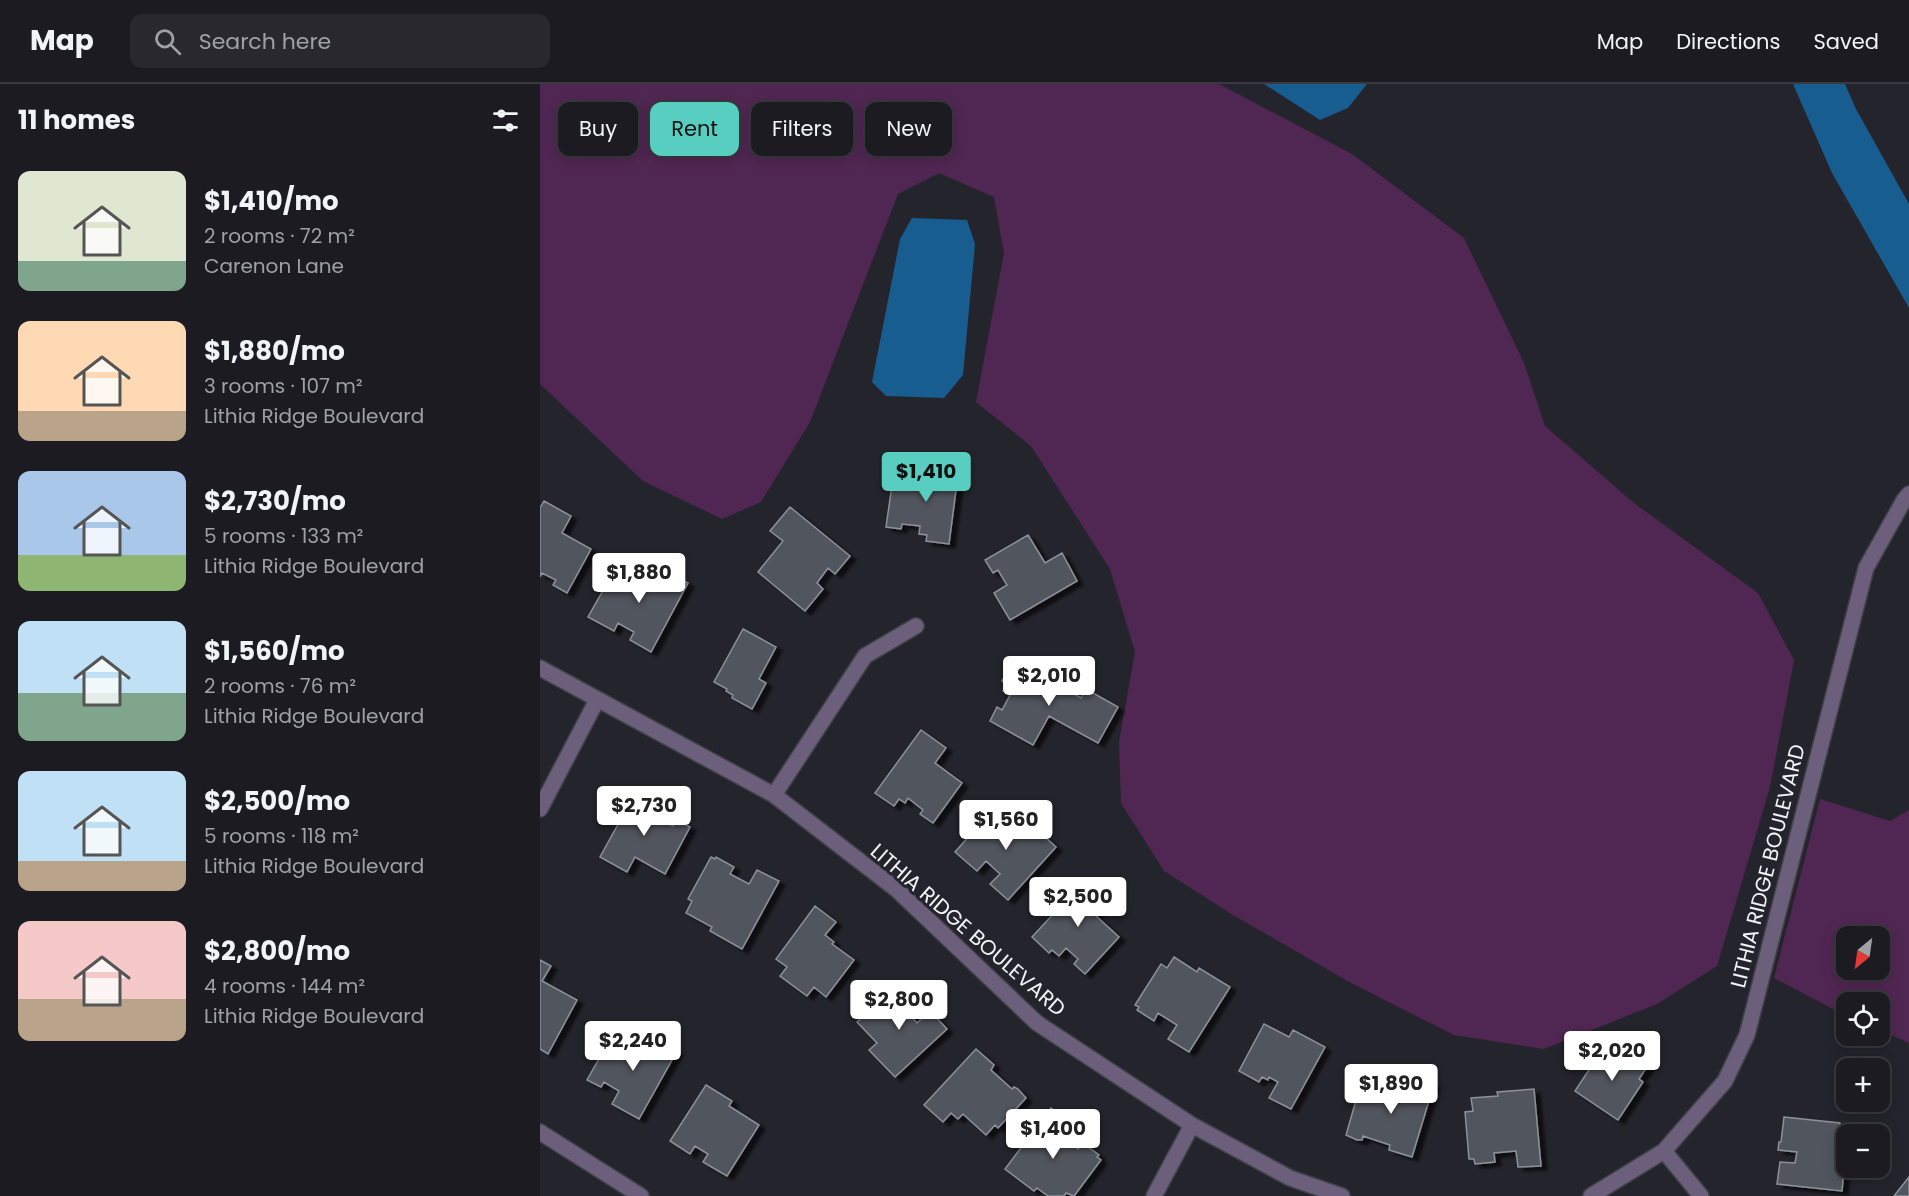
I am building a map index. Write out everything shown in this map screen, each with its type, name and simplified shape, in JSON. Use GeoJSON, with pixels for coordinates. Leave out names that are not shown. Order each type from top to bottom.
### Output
{"type":"FeatureCollection","features":[{"type":"Feature","properties":{"kind":"street","name":"LITHIA RIDGE BOULEVARD"},"geometry":{"type":"LineString","coordinates":[[1591,1196],[1664,1151],[1725,1081],[1747,1035],[1866,568],[1909,494]]}},
{"type":"Feature","properties":{"kind":"street"},"geometry":{"type":"LineString","coordinates":[[774,795],[865,656],[916,626]]}},
{"type":"Feature","properties":{"kind":"street","name":"LITHIA RIDGE BOULEVARD"},"geometry":{"type":"LineString","coordinates":[[540,668],[774,795],[896,889],[1037,1023],[1192,1125],[1290,1178],[1342,1196]]}},
{"type":"Feature","properties":{"kind":"street"},"geometry":{"type":"LineString","coordinates":[[540,809],[597,700]]}},
{"type":"Feature","properties":{"kind":"street"},"geometry":{"type":"LineString","coordinates":[[1154,1196],[1192,1125]]}},
{"type":"Feature","properties":{"kind":"street"},"geometry":{"type":"LineString","coordinates":[[540,1132],[641,1196]]}},
{"type":"Feature","properties":{"kind":"street"},"geometry":{"type":"LineString","coordinates":[[1664,1151],[1701,1196]]}},
{"type":"Feature","properties":{"kind":"shaded area"},"geometry":{"type":"Polygon","coordinates":[[[540,84],[1219,84],[1352,154],[1464,238],[1524,363],[1545,426],[1634,503],[1758,593],[1794,660],[1770,787],[1717,966],[1657,1004],[1544,1049],[1454,1035],[1351,983],[1233,915],[1164,871],[1121,803],[1119,742],[1135,652],[1110,569],[1031,446],[976,402],[1004,253],[994,197],[939,173],[898,194],[810,422],[761,502],[722,519],[643,481],[540,384],[540,84]]]}},
{"type":"Feature","properties":{"kind":"shaded area"},"geometry":{"type":"Polygon","coordinates":[[[1820,799],[1890,821],[1909,810],[1909,1043],[1890,1034],[1890,992],[1836,992],[1836,1011],[1774,978],[1820,799]]]}},
{"type":"Feature","properties":{"kind":"water"},"geometry":{"type":"Polygon","coordinates":[[[1264,84],[1367,84],[1348,108],[1320,120],[1264,84]]]}},
{"type":"Feature","properties":{"kind":"water"},"geometry":{"type":"Polygon","coordinates":[[[1793,84],[1845,84],[1856,109],[1909,204],[1909,308],[1832,173],[1793,84]]]}},
{"type":"Feature","properties":{"kind":"water"},"geometry":{"type":"Polygon","coordinates":[[[912,218],[967,220],[975,244],[963,375],[944,398],[886,396],[872,382],[900,239],[912,218]]]}},
{"type":"Feature","properties":{"kind":"building"},"geometry":{"type":"Polygon","coordinates":[[[928,463],[959,467],[949,544],[926,541],[927,535],[919,534],[920,526],[902,524],[901,529],[886,527],[893,478],[925,482],[928,463]]]}},
{"type":"Feature","properties":{"kind":"building"},"geometry":{"type":"Polygon","coordinates":[[[544,501],[571,516],[562,533],[591,549],[567,593],[553,585],[556,580],[542,573],[540,577],[540,508],[544,501]]]}},
{"type":"Feature","properties":{"kind":"building"},"geometry":{"type":"Polygon","coordinates":[[[790,507],[850,556],[835,574],[828,568],[817,583],[823,589],[805,611],[758,572],[783,541],[770,531],[790,507]]]}},
{"type":"Feature","properties":{"kind":"building"},"geometry":{"type":"Polygon","coordinates":[[[1028,535],[1045,563],[1062,553],[1077,581],[1010,620],[994,593],[1007,585],[998,570],[993,573],[985,560],[1028,535]]]}},
{"type":"Feature","properties":{"kind":"building"},"geometry":{"type":"Polygon","coordinates":[[[618,564],[653,583],[661,568],[688,583],[651,652],[630,640],[634,632],[618,623],[614,631],[588,617],[618,564]]]}},
{"type":"Feature","properties":{"kind":"building"},"geometry":{"type":"Polygon","coordinates":[[[743,629],[776,647],[759,679],[766,683],[752,709],[732,698],[733,695],[726,691],[727,689],[714,682],[743,629]]]}},
{"type":"Feature","properties":{"kind":"building"},"geometry":{"type":"Polygon","coordinates":[[[1013,660],[1081,698],[1086,689],[1118,707],[1098,743],[1049,716],[1033,745],[990,721],[997,707],[1002,710],[1010,695],[1003,691],[1007,684],[1002,681],[1013,660]]]}},
{"type":"Feature","properties":{"kind":"building"},"geometry":{"type":"Polygon","coordinates":[[[921,730],[946,748],[935,763],[962,783],[933,823],[920,814],[923,810],[908,798],[905,803],[899,799],[894,806],[875,793],[921,730]]]}},
{"type":"Feature","properties":{"kind":"building"},"geometry":{"type":"Polygon","coordinates":[[[637,790],[658,802],[655,807],[663,812],[659,819],[673,826],[677,819],[690,827],[665,874],[635,857],[627,872],[600,857],[637,790]]]}},
{"type":"Feature","properties":{"kind":"building"},"geometry":{"type":"Polygon","coordinates":[[[996,806],[1026,833],[1033,826],[1056,847],[1008,900],[990,884],[1000,874],[986,861],[977,871],[955,852],[996,806]]]}},
{"type":"Feature","properties":{"kind":"building"},"geometry":{"type":"Polygon","coordinates":[[[711,857],[715,859],[716,857],[734,867],[730,874],[749,884],[757,870],[779,881],[742,949],[710,931],[712,927],[686,913],[692,901],[688,899],[711,857]]]}},
{"type":"Feature","properties":{"kind":"building"},"geometry":{"type":"Polygon","coordinates":[[[1085,880],[1108,901],[1095,915],[1119,937],[1085,974],[1074,964],[1078,959],[1066,948],[1059,956],[1052,950],[1049,953],[1032,937],[1085,880]]]}},
{"type":"Feature","properties":{"kind":"building"},"geometry":{"type":"Polygon","coordinates":[[[815,906],[836,922],[825,935],[834,942],[832,944],[854,960],[826,997],[814,987],[807,996],[780,976],[787,967],[776,959],[815,906]]]}},
{"type":"Feature","properties":{"kind":"building"},"geometry":{"type":"Polygon","coordinates":[[[1174,957],[1197,972],[1199,968],[1230,987],[1189,1052],[1168,1039],[1177,1025],[1158,1013],[1154,1021],[1137,1010],[1139,1007],[1135,1005],[1161,964],[1167,968],[1174,957]]]}},
{"type":"Feature","properties":{"kind":"building"},"geometry":{"type":"Polygon","coordinates":[[[540,960],[551,966],[542,981],[577,1000],[548,1054],[540,1049],[540,960]]]}},
{"type":"Feature","properties":{"kind":"building"},"geometry":{"type":"Polygon","coordinates":[[[895,986],[915,1008],[909,1014],[917,1023],[930,1011],[947,1029],[895,1077],[869,1050],[877,1043],[857,1022],[895,986]]]}},
{"type":"Feature","properties":{"kind":"building"},"geometry":{"type":"Polygon","coordinates":[[[1264,1024],[1289,1037],[1293,1030],[1325,1047],[1291,1109],[1269,1098],[1278,1082],[1269,1077],[1268,1080],[1262,1077],[1259,1082],[1239,1071],[1264,1024]]]}},
{"type":"Feature","properties":{"kind":"building"},"geometry":{"type":"Polygon","coordinates":[[[650,1035],[677,1051],[639,1119],[612,1104],[619,1091],[604,1082],[601,1087],[587,1080],[612,1036],[641,1052],[650,1035]]]}},
{"type":"Feature","properties":{"kind":"building"},"geometry":{"type":"Polygon","coordinates":[[[1614,1045],[1647,1067],[1639,1079],[1643,1082],[1618,1120],[1575,1091],[1600,1053],[1606,1057],[1614,1045]]]}},
{"type":"Feature","properties":{"kind":"building"},"geometry":{"type":"Polygon","coordinates":[[[976,1049],[994,1065],[991,1070],[1012,1089],[1014,1087],[1018,1089],[1026,1098],[998,1128],[995,1125],[986,1135],[963,1114],[958,1119],[951,1113],[943,1122],[924,1105],[976,1049]]]}},
{"type":"Feature","properties":{"kind":"building"},"geometry":{"type":"Polygon","coordinates":[[[1410,1076],[1434,1084],[1412,1157],[1389,1150],[1390,1145],[1363,1136],[1362,1140],[1357,1140],[1346,1135],[1361,1083],[1395,1093],[1398,1086],[1406,1088],[1410,1076]]]}},
{"type":"Feature","properties":{"kind":"building"},"geometry":{"type":"Polygon","coordinates":[[[706,1085],[732,1101],[729,1106],[759,1125],[727,1176],[703,1162],[708,1154],[695,1146],[690,1154],[670,1141],[706,1085]]]}},
{"type":"Feature","properties":{"kind":"building"},"geometry":{"type":"Polygon","coordinates":[[[1534,1089],[1541,1166],[1518,1167],[1516,1151],[1494,1153],[1495,1162],[1475,1164],[1474,1159],[1469,1159],[1465,1112],[1473,1111],[1471,1098],[1498,1096],[1497,1092],[1534,1089]]]}},
{"type":"Feature","properties":{"kind":"building"},"geometry":{"type":"Polygon","coordinates":[[[1051,1108],[1070,1123],[1060,1136],[1078,1149],[1083,1143],[1099,1155],[1097,1157],[1101,1160],[1074,1196],[1066,1193],[1064,1196],[1048,1196],[1037,1188],[1034,1191],[1005,1169],[1051,1108]]]}},
{"type":"Feature","properties":{"kind":"building"},"geometry":{"type":"Polygon","coordinates":[[[1784,1117],[1840,1123],[1836,1124],[1835,1158],[1836,1178],[1843,1178],[1842,1191],[1777,1184],[1780,1162],[1795,1163],[1797,1152],[1778,1150],[1779,1142],[1781,1142],[1784,1117]]]}},
{"type":"Feature","properties":{"kind":"building"},"geometry":{"type":"Polygon","coordinates":[[[1909,1177],[1909,1196],[1894,1196],[1909,1177]]]}}]}
